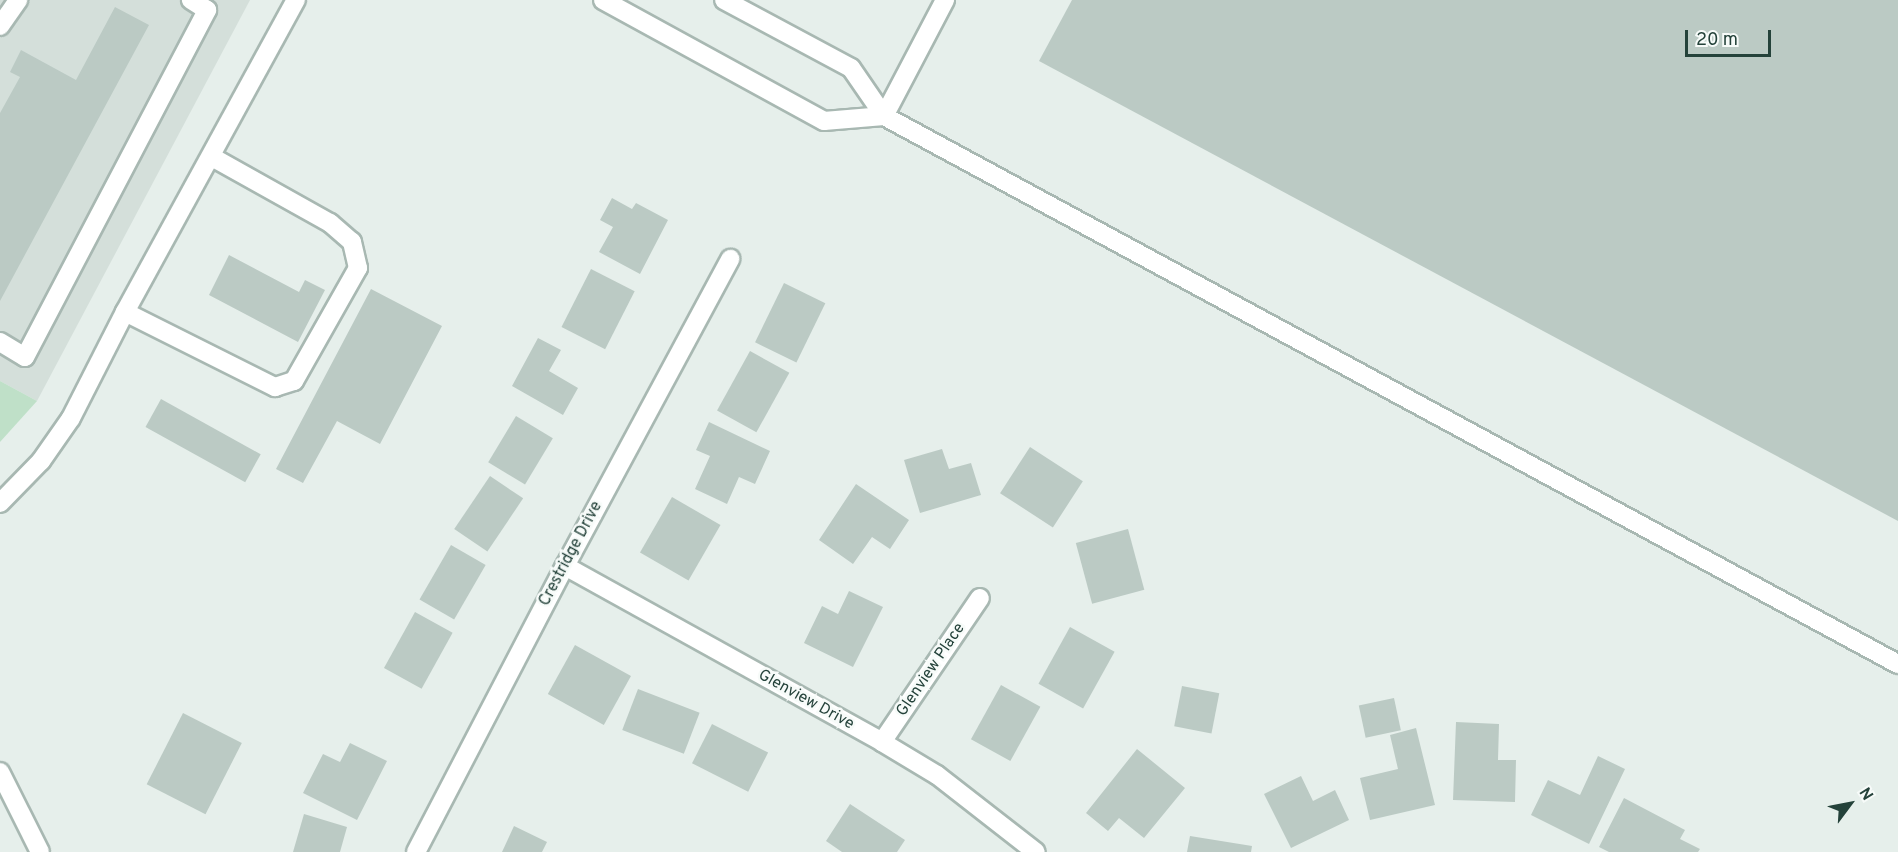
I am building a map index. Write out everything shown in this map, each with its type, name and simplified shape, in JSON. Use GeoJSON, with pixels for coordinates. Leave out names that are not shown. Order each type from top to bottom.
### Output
{"type":"FeatureCollection","features":[{"type":"Feature","properties":{"kind":"street"},"geometry":{"type":"LineString","coordinates":[[0,26],[18,0]]}},
{"type":"Feature","properties":{"kind":"street"},"geometry":{"type":"LineString","coordinates":[[0,342],[25,357],[207,10],[191,0]]}},
{"type":"Feature","properties":{"kind":"street"},"geometry":{"type":"LineString","coordinates":[[0,503],[41,461],[71,418],[125,312],[296,0]]}},
{"type":"Feature","properties":{"kind":"street"},"geometry":{"type":"LineString","coordinates":[[603,0],[824,121],[884,116]]}},
{"type":"Feature","properties":{"kind":"street"},"geometry":{"type":"LineString","coordinates":[[724,0],[851,68],[884,116],[1898,664]]}},
{"type":"Feature","properties":{"kind":"street"},"geometry":{"type":"LineString","coordinates":[[884,116],[945,0]]}},
{"type":"Feature","properties":{"kind":"street"},"geometry":{"type":"LineString","coordinates":[[125,312],[275,387],[294,381],[358,268],[352,242],[330,223],[212,157]]}},
{"type":"Feature","properties":{"kind":"street","name":"Crestridge Drive"},"geometry":{"type":"LineString","coordinates":[[416,852],[565,566],[730,259]]}},
{"type":"Feature","properties":{"kind":"street","name":"Glenview Drive"},"geometry":{"type":"LineString","coordinates":[[565,566],[882,742],[937,775],[1036,852]]}},
{"type":"Feature","properties":{"kind":"street","name":"Glenview Place"},"geometry":{"type":"LineString","coordinates":[[882,742],[980,597]]}},
{"type":"Feature","properties":{"kind":"street"},"geometry":{"type":"LineString","coordinates":[[0,772],[40,852]]}},
{"type":"Feature","properties":{"kind":"shaded area"},"geometry":{"type":"Polygon","coordinates":[[[0,0],[250,0],[37,401],[0,381],[0,0]]]}},
{"type":"Feature","properties":{"kind":"green space"},"geometry":{"type":"Polygon","coordinates":[[[0,381],[37,401],[0,442],[0,381]]]}},
{"type":"Feature","properties":{"kind":"building"},"geometry":{"type":"Polygon","coordinates":[[[1072,0],[1898,0],[1898,521],[1039,61],[1072,0]]]}},
{"type":"Feature","properties":{"kind":"building"},"geometry":{"type":"Polygon","coordinates":[[[115,7],[149,25],[0,301],[0,113],[20,77],[10,72],[21,50],[76,80],[115,7]]]}},
{"type":"Feature","properties":{"kind":"building"},"geometry":{"type":"Polygon","coordinates":[[[612,198],[632,209],[636,203],[668,220],[640,274],[599,252],[613,227],[600,220],[612,198]]]}},
{"type":"Feature","properties":{"kind":"building"},"geometry":{"type":"Polygon","coordinates":[[[229,255],[299,292],[305,280],[325,290],[298,342],[209,295],[229,255]]]}},
{"type":"Feature","properties":{"kind":"building"},"geometry":{"type":"Polygon","coordinates":[[[591,269],[635,291],[605,349],[561,327],[591,269]]]}},
{"type":"Feature","properties":{"kind":"building"},"geometry":{"type":"Polygon","coordinates":[[[784,283],[825,303],[796,362],[755,342],[784,283]]]}},
{"type":"Feature","properties":{"kind":"building"},"geometry":{"type":"Polygon","coordinates":[[[371,289],[442,326],[380,444],[337,421],[303,483],[276,469],[371,289]]]}},
{"type":"Feature","properties":{"kind":"building"},"geometry":{"type":"Polygon","coordinates":[[[538,338],[561,350],[549,371],[578,388],[563,415],[512,386],[538,338]]]}},
{"type":"Feature","properties":{"kind":"building"},"geometry":{"type":"Polygon","coordinates":[[[750,351],[789,373],[756,432],[717,410],[750,351]]]}},
{"type":"Feature","properties":{"kind":"building"},"geometry":{"type":"Polygon","coordinates":[[[161,399],[261,454],[245,482],[145,427],[161,399]]]}},
{"type":"Feature","properties":{"kind":"building"},"geometry":{"type":"Polygon","coordinates":[[[516,416],[553,438],[525,484],[488,462],[516,416]]]}},
{"type":"Feature","properties":{"kind":"building"},"geometry":{"type":"Polygon","coordinates":[[[709,422],[770,451],[755,484],[739,477],[727,504],[695,489],[710,456],[696,450],[709,422]]]}},
{"type":"Feature","properties":{"kind":"building"},"geometry":{"type":"Polygon","coordinates":[[[1030,447],[1083,481],[1053,527],[1000,493],[1030,447]]]}},
{"type":"Feature","properties":{"kind":"building"},"geometry":{"type":"Polygon","coordinates":[[[942,449],[949,469],[971,463],[981,495],[920,513],[904,460],[942,449]]]}},
{"type":"Feature","properties":{"kind":"building"},"geometry":{"type":"Polygon","coordinates":[[[490,476],[523,498],[487,551],[454,529],[490,476]]]}},
{"type":"Feature","properties":{"kind":"building"},"geometry":{"type":"Polygon","coordinates":[[[856,484],[909,520],[890,549],[872,537],[853,564],[819,540],[856,484]]]}},
{"type":"Feature","properties":{"kind":"building"},"geometry":{"type":"Polygon","coordinates":[[[672,497],[720,525],[688,580],[640,552],[672,497]]]}},
{"type":"Feature","properties":{"kind":"building"},"geometry":{"type":"Polygon","coordinates":[[[1128,529],[1144,590],[1092,604],[1076,543],[1128,529]]]}},
{"type":"Feature","properties":{"kind":"building"},"geometry":{"type":"Polygon","coordinates":[[[451,545],[486,565],[454,620],[420,600],[451,545]]]}},
{"type":"Feature","properties":{"kind":"building"},"geometry":{"type":"Polygon","coordinates":[[[849,591],[883,607],[853,667],[804,643],[822,606],[838,614],[849,591]]]}},
{"type":"Feature","properties":{"kind":"building"},"geometry":{"type":"Polygon","coordinates":[[[415,612],[453,633],[422,689],[384,668],[415,612]]]}},
{"type":"Feature","properties":{"kind":"building"},"geometry":{"type":"Polygon","coordinates":[[[1070,627],[1115,652],[1083,709],[1038,684],[1070,627]]]}},
{"type":"Feature","properties":{"kind":"building"},"geometry":{"type":"Polygon","coordinates":[[[575,645],[631,676],[604,725],[548,694],[575,645]]]}},
{"type":"Feature","properties":{"kind":"building"},"geometry":{"type":"Polygon","coordinates":[[[1001,685],[1040,707],[1010,761],[971,739],[1001,685]]]}},
{"type":"Feature","properties":{"kind":"building"},"geometry":{"type":"Polygon","coordinates":[[[1182,686],[1219,693],[1211,733],[1174,726],[1182,686]]]}},
{"type":"Feature","properties":{"kind":"building"},"geometry":{"type":"Polygon","coordinates":[[[638,689],[700,713],[684,754],[622,730],[638,689]]]}},
{"type":"Feature","properties":{"kind":"building"},"geometry":{"type":"Polygon","coordinates":[[[1394,698],[1401,730],[1366,738],[1359,705],[1394,698]]]}},
{"type":"Feature","properties":{"kind":"building"},"geometry":{"type":"Polygon","coordinates":[[[183,713],[242,743],[205,814],[147,784],[183,713]]]}},
{"type":"Feature","properties":{"kind":"building"},"geometry":{"type":"Polygon","coordinates":[[[1456,722],[1499,724],[1498,760],[1516,760],[1515,802],[1453,800],[1456,722]]]}},
{"type":"Feature","properties":{"kind":"building"},"geometry":{"type":"Polygon","coordinates":[[[712,724],[768,753],[748,792],[692,763],[712,724]]]}},
{"type":"Feature","properties":{"kind":"building"},"geometry":{"type":"Polygon","coordinates":[[[1416,728],[1435,805],[1370,820],[1360,778],[1398,769],[1390,735],[1416,728]]]}},
{"type":"Feature","properties":{"kind":"building"},"geometry":{"type":"Polygon","coordinates":[[[350,743],[387,761],[357,820],[303,793],[323,754],[340,762],[350,743]]]}},
{"type":"Feature","properties":{"kind":"building"},"geometry":{"type":"Polygon","coordinates":[[[1137,749],[1185,788],[1144,838],[1119,818],[1108,831],[1086,813],[1137,749]]]}},
{"type":"Feature","properties":{"kind":"building"},"geometry":{"type":"Polygon","coordinates":[[[1598,756],[1625,769],[1589,844],[1531,815],[1548,780],[1580,795],[1598,756]]]}},
{"type":"Feature","properties":{"kind":"building"},"geometry":{"type":"Polygon","coordinates":[[[1301,776],[1313,801],[1335,790],[1349,820],[1291,848],[1264,794],[1301,776]]]}},
{"type":"Feature","properties":{"kind":"building"},"geometry":{"type":"Polygon","coordinates":[[[1624,798],[1685,830],[1680,839],[1700,849],[1698,852],[1609,852],[1599,847],[1624,798]]]}},
{"type":"Feature","properties":{"kind":"building"},"geometry":{"type":"Polygon","coordinates":[[[850,804],[905,840],[897,852],[842,852],[826,841],[850,804]]]}},
{"type":"Feature","properties":{"kind":"building"},"geometry":{"type":"Polygon","coordinates":[[[304,814],[347,827],[340,852],[293,852],[304,814]]]}},
{"type":"Feature","properties":{"kind":"building"},"geometry":{"type":"Polygon","coordinates":[[[514,826],[547,842],[542,852],[502,852],[514,826]]]}},
{"type":"Feature","properties":{"kind":"building"},"geometry":{"type":"Polygon","coordinates":[[[1190,836],[1252,846],[1251,852],[1187,852],[1190,836]]]}}]}
